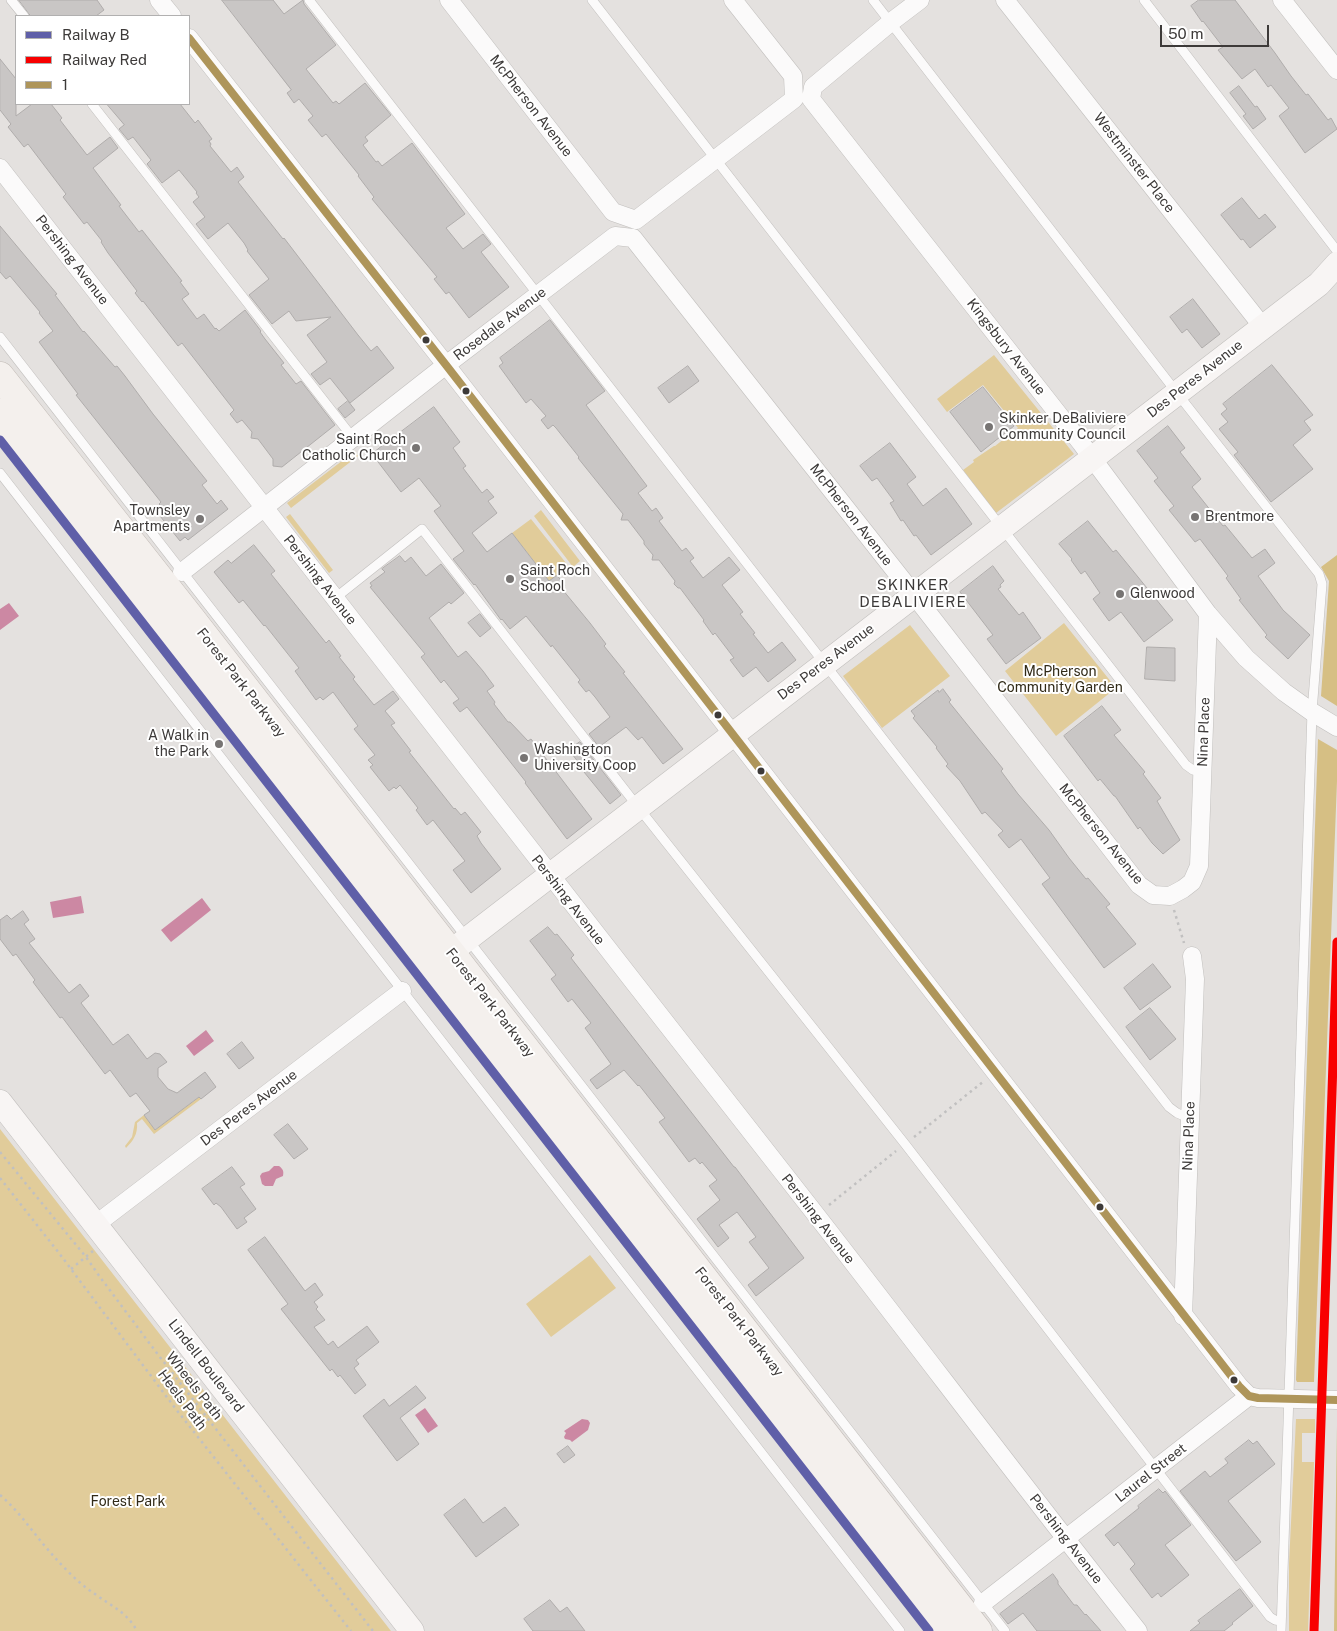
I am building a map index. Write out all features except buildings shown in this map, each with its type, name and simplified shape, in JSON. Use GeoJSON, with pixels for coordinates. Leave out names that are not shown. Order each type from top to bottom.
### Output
{"type":"FeatureCollection","features":[{"type":"Feature","properties":{"kind":"main road","name":"Forest Park Parkway"},"geometry":{"type":"LineString","coordinates":[[0,376],[52,440],[978,1631]]}},
{"type":"Feature","properties":{"kind":"main road","name":"Forest Park Parkway"},"geometry":{"type":"LineString","coordinates":[[0,413],[450,952],[950,1631]]}},
{"type":"Feature","properties":{"kind":"street"},"geometry":{"type":"LineString","coordinates":[[159,0],[171,15]]}},
{"type":"Feature","properties":{"kind":"street","name":"McPherson Avenue"},"geometry":{"type":"LineString","coordinates":[[449,0],[613,212],[636,220],[716,158]]}},
{"type":"Feature","properties":{"kind":"street"},"geometry":{"type":"LineString","coordinates":[[716,158],[794,99],[793,76],[733,0]]}},
{"type":"Feature","properties":{"kind":"street"},"geometry":{"type":"LineString","coordinates":[[891,22],[920,0]]}},
{"type":"Feature","properties":{"kind":"street","name":"Westminster Place"},"geometry":{"type":"LineString","coordinates":[[1004,0],[1263,327]]}},
{"type":"Feature","properties":{"kind":"street"},"geometry":{"type":"LineString","coordinates":[[1282,0],[1337,70]]}},
{"type":"Feature","properties":{"kind":"street","name":"Kingsbury Avenue"},"geometry":{"type":"LineString","coordinates":[[891,22],[813,87],[811,100],[1092,458],[1208,614],[1246,658],[1284,692],[1337,727]]}},
{"type":"Feature","properties":{"kind":"street"},"geometry":{"type":"LineString","coordinates":[[190,39],[446,365],[1234,1380],[1249,1396],[1258,1398],[1337,1400]]}},
{"type":"Feature","properties":{"kind":"street","name":"Pershing Avenue"},"geometry":{"type":"LineString","coordinates":[[0,168],[1138,1631]]}},
{"type":"Feature","properties":{"kind":"street","name":"Rosedale Avenue"},"geometry":{"type":"LineString","coordinates":[[182,572],[446,365],[615,236],[633,238]]}},
{"type":"Feature","properties":{"kind":"street","name":"McPherson Avenue"},"geometry":{"type":"LineString","coordinates":[[633,238],[1139,885],[1153,895],[1170,896]]}},
{"type":"Feature","properties":{"kind":"street","name":"Des Peres Avenue"},"geometry":{"type":"LineString","coordinates":[[450,952],[1319,284],[1337,264]]}},
{"type":"Feature","properties":{"kind":"street","name":"Nina Place"},"geometry":{"type":"LineString","coordinates":[[1170,896],[1192,882],[1199,866],[1208,614]]}},
{"type":"Feature","properties":{"kind":"street","name":"Nina Place"},"geometry":{"type":"LineString","coordinates":[[1183,1316],[1195,979],[1192,956]]}},
{"type":"Feature","properties":{"kind":"street","name":"Des Peres Avenue"},"geometry":{"type":"LineString","coordinates":[[96,1225],[402,991]]}},
{"type":"Feature","properties":{"kind":"street","name":"Lindell Boulevard"},"geometry":{"type":"LineString","coordinates":[[0,1102],[412,1631]]}},
{"type":"Feature","properties":{"kind":"street","name":"Laurel Street"},"geometry":{"type":"LineString","coordinates":[[983,1603],[1249,1396]]}},
{"type":"Feature","properties":{"kind":"lane"},"geometry":{"type":"LineString","coordinates":[[11,0],[23,15]]}},
{"type":"Feature","properties":{"kind":"lane"},"geometry":{"type":"LineString","coordinates":[[309,0],[1169,1107],[1190,1118]]}},
{"type":"Feature","properties":{"kind":"lane"},"geometry":{"type":"LineString","coordinates":[[592,0],[1186,764],[1193,770],[1202,772]]}},
{"type":"Feature","properties":{"kind":"lane"},"geometry":{"type":"LineString","coordinates":[[874,0],[1319,574],[1322,584],[1312,712],[1292,1399],[1281,1631]]}},
{"type":"Feature","properties":{"kind":"lane"},"geometry":{"type":"LineString","coordinates":[[1144,0],[1337,251]]}},
{"type":"Feature","properties":{"kind":"lane"},"geometry":{"type":"LineString","coordinates":[[93,105],[353,438]]}},
{"type":"Feature","properties":{"kind":"lane"},"geometry":{"type":"LineString","coordinates":[[0,338],[182,572],[450,952],[1005,1631]]}},
{"type":"Feature","properties":{"kind":"lane"},"geometry":{"type":"LineString","coordinates":[[0,473],[900,1631]]}},
{"type":"Feature","properties":{"kind":"lane"},"geometry":{"type":"LineString","coordinates":[[334,599],[422,528],[638,807],[905,1144],[1270,1617],[1281,1621]]}},
{"type":"Feature","properties":{"kind":"path"},"geometry":{"type":"LineString","coordinates":[[1170,896],[1182,939],[1192,956]]}},
{"type":"Feature","properties":{"kind":"path","name":"Wheels Path"},"geometry":{"type":"LineString","coordinates":[[0,1152],[86,1257],[156,1352],[373,1631]]}},
{"type":"Feature","properties":{"kind":"path","name":"Heels Path"},"geometry":{"type":"LineString","coordinates":[[0,1178],[175,1408],[351,1631]]}},
{"type":"Feature","properties":{"kind":"path"},"geometry":{"type":"LineString","coordinates":[[71,1269],[94,1250]]}},
{"type":"Feature","properties":{"kind":"path"},"geometry":{"type":"LineString","coordinates":[[0,1495],[24,1518],[51,1553],[68,1570],[95,1594],[125,1614],[133,1622],[137,1631]]}},
{"type":"Feature","properties":{"kind":"green space"},"geometry":{"type":"Polygon","coordinates":[[[994,355],[1074,454],[996,513],[963,470],[974,462],[973,460],[1018,428],[983,385],[947,412],[937,399],[994,355]]]}},
{"type":"Feature","properties":{"kind":"green space"},"geometry":{"type":"Polygon","coordinates":[[[355,451],[358,456],[291,508],[287,503],[355,451]]]}},
{"type":"Feature","properties":{"kind":"green space"},"geometry":{"type":"Polygon","coordinates":[[[541,510],[580,561],[573,567],[534,516],[541,510]]]}},
{"type":"Feature","properties":{"kind":"green space"},"geometry":{"type":"Polygon","coordinates":[[[290,514],[333,570],[329,573],[286,517],[290,514]]]}},
{"type":"Feature","properties":{"kind":"green space"},"geometry":{"type":"Polygon","coordinates":[[[531,519],[570,568],[549,581],[512,533],[531,519]]]}},
{"type":"Feature","properties":{"kind":"green space","name":"McPherson Community Garden"},"geometry":{"type":"Polygon","coordinates":[[[1064,623],[1116,688],[1056,736],[1005,671],[1064,623]]]}},
{"type":"Feature","properties":{"kind":"green space"},"geometry":{"type":"Polygon","coordinates":[[[910,625],[950,676],[882,728],[843,676],[910,625]]]}},
{"type":"Feature","properties":{"kind":"green space"},"geometry":{"type":"Polygon","coordinates":[[[199,1097],[201,1099],[154,1134],[142,1119],[137,1123],[137,1131],[126,1148],[125,1146],[132,1137],[135,1122],[144,1115],[155,1130],[199,1097]]]}},
{"type":"Feature","properties":{"kind":"green space","name":"Forest Park"},"geometry":{"type":"Polygon","coordinates":[[[0,1129],[391,1631],[0,1631],[0,1129]]]}},
{"type":"Feature","properties":{"kind":"green space"},"geometry":{"type":"Polygon","coordinates":[[[590,1255],[616,1288],[551,1337],[526,1304],[590,1255]]]}},
{"type":"Feature","properties":{"kind":"green space"},"geometry":{"type":"Polygon","coordinates":[[[1296,1419],[1315,1419],[1315,1433],[1302,1433],[1302,1462],[1314,1462],[1308,1631],[1289,1631],[1289,1564],[1296,1419]]]}},
{"type":"Feature","properties":{"kind":"shaded area"},"geometry":{"type":"Polygon","coordinates":[[[1337,555],[1337,706],[1321,696],[1329,581],[1321,567],[1337,555]]]}},
{"type":"Feature","properties":{"kind":"shaded area"},"geometry":{"type":"Polygon","coordinates":[[[9,603],[19,616],[0,630],[0,609],[9,603]]]}},
{"type":"Feature","properties":{"kind":"shaded area"},"geometry":{"type":"Polygon","coordinates":[[[1318,739],[1337,750],[1337,781],[1314,1382],[1297,1382],[1296,1380],[1318,739]]]}},
{"type":"Feature","properties":{"kind":"shaded area"},"geometry":{"type":"Polygon","coordinates":[[[81,896],[84,913],[53,918],[50,902],[81,896]]]}},
{"type":"Feature","properties":{"kind":"shaded area"},"geometry":{"type":"Polygon","coordinates":[[[202,898],[211,910],[171,942],[161,930],[202,898]]]}},
{"type":"Feature","properties":{"kind":"shaded area"},"geometry":{"type":"Polygon","coordinates":[[[206,1030],[214,1041],[194,1056],[186,1046],[206,1030]]]}},
{"type":"Feature","properties":{"kind":"shaded area"},"geometry":{"type":"Polygon","coordinates":[[[274,1166],[281,1168],[283,1176],[276,1179],[273,1186],[265,1186],[262,1184],[260,1176],[274,1166]]]}},
{"type":"Feature","properties":{"kind":"shaded area"},"geometry":{"type":"Polygon","coordinates":[[[425,1408],[438,1426],[428,1433],[415,1415],[425,1408]]]}},
{"type":"Feature","properties":{"kind":"shaded area"},"geometry":{"type":"Polygon","coordinates":[[[582,1419],[588,1420],[590,1423],[588,1430],[572,1442],[565,1439],[566,1433],[564,1431],[582,1419]]]}},
{"type":"Feature","properties":{"kind":"shaded area"},"geometry":{"type":"Polygon","coordinates":[[[1337,1425],[1337,1631],[1334,1631],[1337,1425]]]}},
{"type":"Feature","properties":{"kind":"rail line","name":"B"},"geometry":{"type":"LineString","coordinates":[[0,440],[929,1631]]}},
{"type":"Feature","properties":{"kind":"rail line","name":"Red"},"geometry":{"type":"LineString","coordinates":[[1314,1631],[1337,942]]}},
{"type":"Feature","properties":{"kind":"transit line","name":"1"},"geometry":{"type":"LineString","coordinates":[[190,39],[446,365],[1239,1386],[1249,1396],[1258,1398],[1337,1400]]}},
{"type":"Feature","properties":{"kind":"place","name":"Skinker DeBaliviere Community Council"},"geometry":{"type":"Point","coordinates":[989,427]}},
{"type":"Feature","properties":{"kind":"place","name":"Saint Roch Catholic Church"},"geometry":{"type":"Point","coordinates":[416,448]}},
{"type":"Feature","properties":{"kind":"place","name":"Brentmore"},"geometry":{"type":"Point","coordinates":[1195,517]}},
{"type":"Feature","properties":{"kind":"place","name":"Townsley Apartments"},"geometry":{"type":"Point","coordinates":[200,519]}},
{"type":"Feature","properties":{"kind":"place","name":"Saint Roch School"},"geometry":{"type":"Point","coordinates":[510,579]}},
{"type":"Feature","properties":{"kind":"place","name":"Glenwood"},"geometry":{"type":"Point","coordinates":[1120,594]}},
{"type":"Feature","properties":{"kind":"place","name":"A Walk in the Park"},"geometry":{"type":"Point","coordinates":[219,744]}},
{"type":"Feature","properties":{"kind":"place","name":"Washington University Coop"},"geometry":{"type":"Point","coordinates":[524,758]}},
{"type":"Feature","properties":{"kind":"district","name":"SKINKER DEBALIVIERE"},"geometry":{"type":"Point","coordinates":[913,594]}}]}
